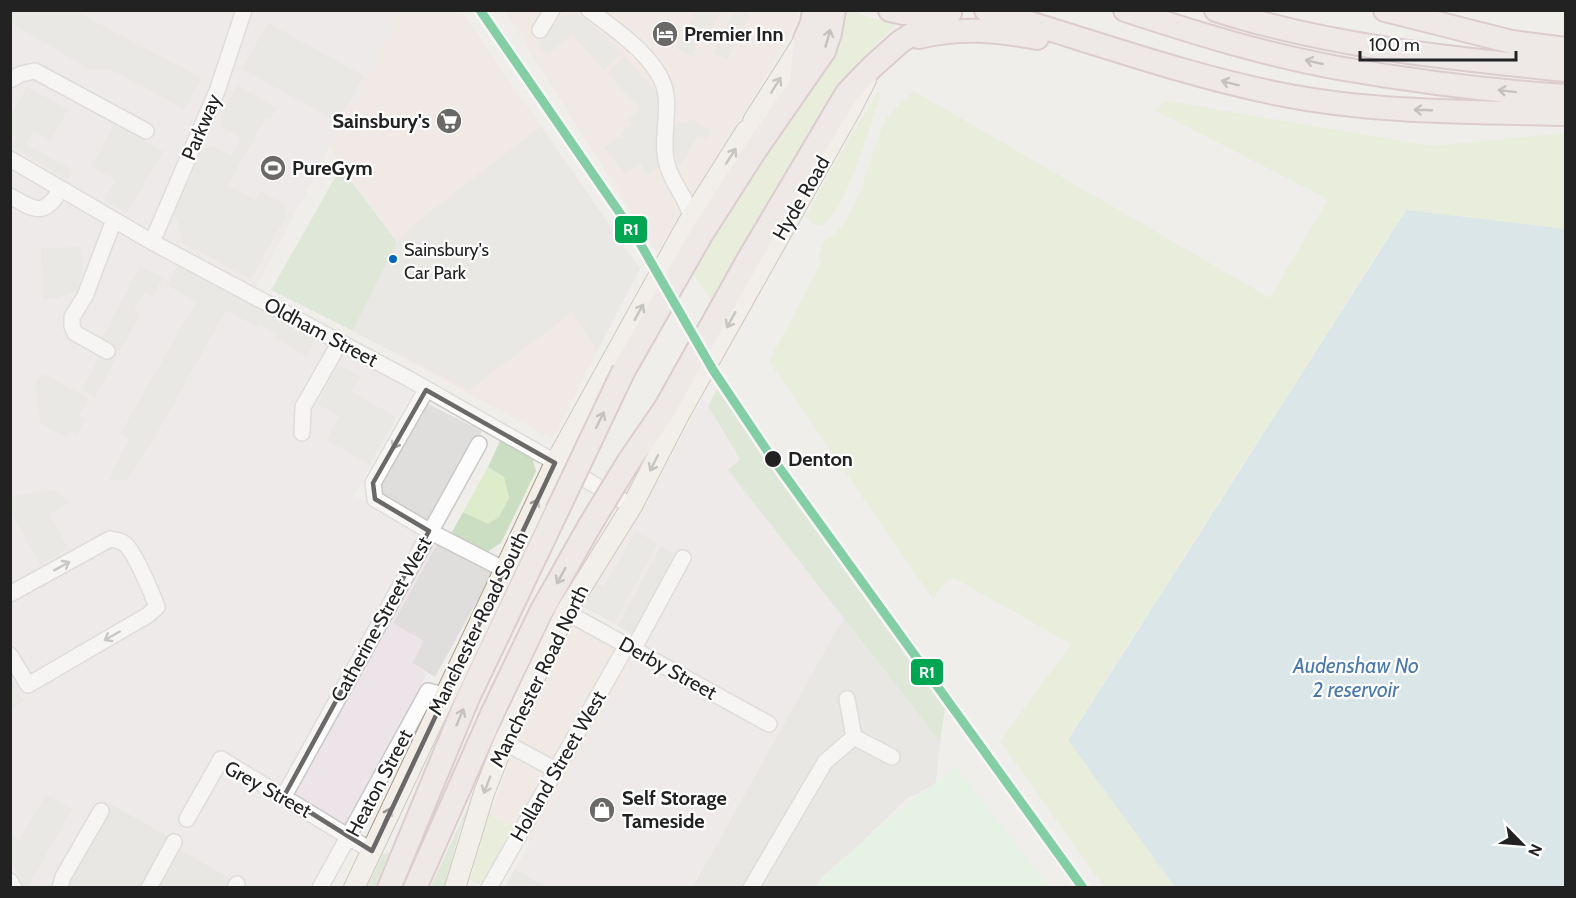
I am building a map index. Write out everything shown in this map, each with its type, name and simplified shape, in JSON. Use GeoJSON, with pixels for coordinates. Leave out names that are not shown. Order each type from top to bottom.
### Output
{"type":"FeatureCollection","features":[{"type":"Feature","properties":{"kind":"highway"},"geometry":{"type":"LineString","coordinates":[[797,91],[805,39],[812,23],[814,10]]}},
{"type":"Feature","properties":{"kind":"highway"},"geometry":{"type":"LineString","coordinates":[[389,888],[467,700],[693,226],[754,152],[824,51],[834,10]]}},
{"type":"Feature","properties":{"kind":"highway"},"geometry":{"type":"LineString","coordinates":[[890,10],[903,13],[955,12]]}},
{"type":"Feature","properties":{"kind":"highway"},"geometry":{"type":"LineString","coordinates":[[986,10],[1157,62],[1281,95],[1401,109],[1566,114]]}},
{"type":"Feature","properties":{"kind":"highway"},"geometry":{"type":"LineString","coordinates":[[1125,10],[1222,41],[1336,68],[1436,82],[1566,96]]}},
{"type":"Feature","properties":{"kind":"highway"},"geometry":{"type":"LineString","coordinates":[[1216,10],[1254,23],[1342,41],[1433,56],[1566,70]]}},
{"type":"Feature","properties":{"kind":"highway"},"geometry":{"type":"LineString","coordinates":[[1385,10],[1512,42],[1566,49]]}},
{"type":"Feature","properties":{"kind":"highway"},"geometry":{"type":"LineString","coordinates":[[415,888],[493,712],[541,612],[629,461],[666,407],[754,265],[842,101],[872,67],[900,42],[955,12]]}},
{"type":"Feature","properties":{"kind":"highway"},"geometry":{"type":"LineString","coordinates":[[900,42],[931,34],[962,30],[995,31],[1157,62]]}},
{"type":"Feature","properties":{"kind":"main road"},"geometry":{"type":"LineString","coordinates":[[693,226],[711,186],[805,39]]}},
{"type":"Feature","properties":{"kind":"main road"},"geometry":{"type":"LineString","coordinates":[[746,131],[797,91]]}},
{"type":"Feature","properties":{"kind":"main road","name":"Manchester Road South"},"geometry":{"type":"LineString","coordinates":[[354,888],[555,464],[611,363],[693,226]]}},
{"type":"Feature","properties":{"kind":"main road","name":"Manchester Road North"},"geometry":{"type":"LineString","coordinates":[[455,888],[478,813],[504,742],[566,612],[632,506],[754,265]]}},
{"type":"Feature","properties":{"kind":"street","name":"Parkway"},"geometry":{"type":"LineString","coordinates":[[152,242],[217,91],[244,10]]}},
{"type":"Feature","properties":{"kind":"street"},"geometry":{"type":"LineString","coordinates":[[540,30],[552,10]]}},
{"type":"Feature","properties":{"kind":"street"},"geometry":{"type":"LineString","coordinates":[[590,10],[635,46],[664,85],[666,162],[671,178],[689,207],[693,226]]}},
{"type":"Feature","properties":{"kind":"street"},"geometry":{"type":"LineString","coordinates":[[10,80],[21,74],[35,71],[146,131]]}},
{"type":"Feature","properties":{"kind":"street","name":"Oldham Street"},"geometry":{"type":"LineString","coordinates":[[10,159],[152,242],[340,342],[632,506]]}},
{"type":"Feature","properties":{"kind":"street"},"geometry":{"type":"LineString","coordinates":[[671,178],[687,189],[698,190],[711,186]]}},
{"type":"Feature","properties":{"kind":"street"},"geometry":{"type":"LineString","coordinates":[[10,196],[38,210],[53,203],[61,189]]}},
{"type":"Feature","properties":{"kind":"street"},"geometry":{"type":"LineString","coordinates":[[107,351],[75,333],[72,317],[85,296],[114,220]]}},
{"type":"Feature","properties":{"kind":"street"},"geometry":{"type":"LineString","coordinates":[[302,433],[303,407],[340,342]]}},
{"type":"Feature","properties":{"kind":"street"},"geometry":{"type":"LineString","coordinates":[[426,390],[373,483],[375,499],[429,531],[505,570]]}},
{"type":"Feature","properties":{"kind":"street","name":"Catherine Street West"},"geometry":{"type":"LineString","coordinates":[[284,796],[479,444]]}},
{"type":"Feature","properties":{"kind":"street"},"geometry":{"type":"LineString","coordinates":[[10,594],[110,539],[118,540],[127,546],[157,607],[148,615],[28,685],[10,655]]}},
{"type":"Feature","properties":{"kind":"street","name":"Holland Street West"},"geometry":{"type":"LineString","coordinates":[[489,888],[556,770],[683,558]]}},
{"type":"Feature","properties":{"kind":"street","name":"Derby Street"},"geometry":{"type":"LineString","coordinates":[[566,612],[769,724]]}},
{"type":"Feature","properties":{"kind":"street","name":"Heaton Street"},"geometry":{"type":"LineString","coordinates":[[320,888],[428,692],[444,694]]}},
{"type":"Feature","properties":{"kind":"street"},"geometry":{"type":"LineString","coordinates":[[847,699],[854,737]]}},
{"type":"Feature","properties":{"kind":"street"},"geometry":{"type":"LineString","coordinates":[[854,737],[892,757]]}},
{"type":"Feature","properties":{"kind":"street"},"geometry":{"type":"LineString","coordinates":[[750,888],[825,762],[854,737]]}},
{"type":"Feature","properties":{"kind":"street"},"geometry":{"type":"LineString","coordinates":[[504,742],[556,770]]}},
{"type":"Feature","properties":{"kind":"street","name":"Grey Street"},"geometry":{"type":"LineString","coordinates":[[187,819],[221,759],[372,851]]}},
{"type":"Feature","properties":{"kind":"street"},"geometry":{"type":"LineString","coordinates":[[60,888],[63,877],[101,811]]}},
{"type":"Feature","properties":{"kind":"street"},"geometry":{"type":"LineString","coordinates":[[149,888],[174,842]]}},
{"type":"Feature","properties":{"kind":"street"},"geometry":{"type":"LineString","coordinates":[[10,881],[14,888]]}},
{"type":"Feature","properties":{"kind":"highlighted area"},"geometry":{"type":"Polygon","coordinates":[[[426,390],[555,463],[372,851],[284,796],[429,531],[375,499],[373,483],[426,390]]]}},
{"type":"Feature","properties":{"kind":"shaded area"},"geometry":{"type":"Polygon","coordinates":[[[11,10],[75,11],[202,78],[184,109],[112,70],[89,69],[11,23],[11,10]]]}},
{"type":"Feature","properties":{"kind":"shaded area"},"geometry":{"type":"Polygon","coordinates":[[[11,11],[401,11],[250,300],[329,343],[412,393],[354,495],[438,542],[393,623],[424,641],[412,663],[427,674],[419,688],[408,720],[316,887],[243,887],[181,850],[168,836],[104,800],[56,887],[20,887],[11,868],[11,11]]]}},
{"type":"Feature","properties":{"kind":"shaded area"},"geometry":{"type":"Polygon","coordinates":[[[401,11],[461,11],[640,269],[552,439],[353,331],[397,242],[329,148],[401,11]]]}},
{"type":"Feature","properties":{"kind":"shaded area"},"geometry":{"type":"Polygon","coordinates":[[[504,11],[799,11],[796,23],[759,88],[657,253],[504,11]]]}},
{"type":"Feature","properties":{"kind":"shaded area"},"geometry":{"type":"Polygon","coordinates":[[[696,11],[721,11],[703,43],[700,41],[691,56],[676,48],[696,11]]]}},
{"type":"Feature","properties":{"kind":"shaded area"},"geometry":{"type":"Polygon","coordinates":[[[735,11],[750,15],[727,60],[713,53],[735,11]]]}},
{"type":"Feature","properties":{"kind":"shaded area"},"geometry":{"type":"Polygon","coordinates":[[[575,14],[585,18],[623,53],[604,70],[572,35],[547,55],[538,45],[562,16],[575,14]]]}},
{"type":"Feature","properties":{"kind":"shaded area"},"geometry":{"type":"Polygon","coordinates":[[[268,23],[364,76],[338,122],[242,69],[268,23]]]}},
{"type":"Feature","properties":{"kind":"shaded area"},"geometry":{"type":"Polygon","coordinates":[[[625,56],[654,89],[660,100],[656,141],[661,166],[646,175],[641,164],[624,173],[604,148],[619,137],[624,138],[621,134],[631,124],[628,120],[640,109],[607,73],[625,56]]]}},
{"type":"Feature","properties":{"kind":"shaded area"},"geometry":{"type":"Polygon","coordinates":[[[237,85],[277,108],[270,119],[266,117],[228,185],[255,200],[261,191],[285,205],[286,217],[250,279],[183,243],[177,218],[173,215],[200,150],[212,146],[232,156],[241,138],[222,127],[221,116],[237,85]]]}},
{"type":"Feature","properties":{"kind":"shaded area"},"geometry":{"type":"Polygon","coordinates":[[[27,87],[68,109],[50,141],[33,131],[26,144],[73,170],[68,180],[12,147],[17,137],[11,133],[11,114],[27,87]]]}},
{"type":"Feature","properties":{"kind":"shaded area"},"geometry":{"type":"Polygon","coordinates":[[[692,119],[711,131],[707,140],[698,136],[679,167],[673,149],[674,129],[677,122],[686,123],[692,119]]]}},
{"type":"Feature","properties":{"kind":"shaded area"},"geometry":{"type":"Polygon","coordinates":[[[114,125],[163,151],[127,213],[104,201],[116,180],[91,166],[114,125]]]}},
{"type":"Feature","properties":{"kind":"shaded area"},"geometry":{"type":"Polygon","coordinates":[[[541,126],[640,269],[597,351],[572,313],[469,390],[353,331],[397,242],[419,220],[541,126]]]}},
{"type":"Feature","properties":{"kind":"shaded area"},"geometry":{"type":"Polygon","coordinates":[[[81,247],[83,272],[77,291],[56,299],[42,299],[41,248],[81,247]]]}},
{"type":"Feature","properties":{"kind":"shaded area"},"geometry":{"type":"Polygon","coordinates":[[[141,266],[163,278],[153,296],[144,292],[134,310],[140,314],[95,397],[82,390],[105,346],[99,342],[141,266]]]}},
{"type":"Feature","properties":{"kind":"shaded area"},"geometry":{"type":"Polygon","coordinates":[[[177,266],[316,339],[307,356],[276,339],[278,335],[259,324],[257,327],[226,310],[163,423],[128,479],[109,481],[129,439],[120,434],[196,302],[167,285],[177,266]]]}},
{"type":"Feature","properties":{"kind":"shaded area"},"geometry":{"type":"Polygon","coordinates":[[[339,364],[360,376],[352,392],[396,417],[369,464],[326,440],[339,416],[317,404],[339,364]]]}},
{"type":"Feature","properties":{"kind":"shaded area"},"geometry":{"type":"Polygon","coordinates":[[[42,373],[88,398],[79,416],[85,419],[77,434],[70,431],[67,438],[41,424],[35,384],[42,373]]]}},
{"type":"Feature","properties":{"kind":"shaded area"},"geometry":{"type":"Polygon","coordinates":[[[702,399],[740,460],[728,470],[843,618],[692,887],[547,887],[515,869],[689,561],[661,546],[617,626],[583,607],[647,500],[702,399]]]}},
{"type":"Feature","properties":{"kind":"shaded area"},"geometry":{"type":"Polygon","coordinates":[[[428,404],[482,431],[431,523],[375,493],[428,404]]]}},
{"type":"Feature","properties":{"kind":"shaded area"},"geometry":{"type":"Polygon","coordinates":[[[55,490],[69,503],[49,514],[68,548],[41,565],[11,512],[11,496],[55,490]]]}},
{"type":"Feature","properties":{"kind":"shaded area"},"geometry":{"type":"Polygon","coordinates":[[[636,531],[657,544],[614,623],[583,607],[596,583],[604,587],[636,531]]]}},
{"type":"Feature","properties":{"kind":"shaded area"},"geometry":{"type":"Polygon","coordinates":[[[438,542],[493,572],[435,677],[412,663],[393,623],[438,542]]]}},
{"type":"Feature","properties":{"kind":"shaded area"},"geometry":{"type":"Polygon","coordinates":[[[661,545],[679,556],[634,635],[617,626],[661,545]]]}},
{"type":"Feature","properties":{"kind":"shaded area"},"geometry":{"type":"Polygon","coordinates":[[[843,618],[940,742],[936,784],[906,799],[853,851],[823,876],[816,887],[692,888],[843,618]]]}},
{"type":"Feature","properties":{"kind":"shaded area"},"geometry":{"type":"Polygon","coordinates":[[[573,619],[636,657],[530,843],[489,820],[528,705],[573,619]]]}},
{"type":"Feature","properties":{"kind":"shaded area"},"geometry":{"type":"Polygon","coordinates":[[[10,675],[24,701],[11,708],[10,708],[10,675]]]}},
{"type":"Feature","properties":{"kind":"shaded area"},"geometry":{"type":"Polygon","coordinates":[[[46,794],[72,809],[28,887],[24,887],[11,861],[11,840],[12,836],[20,839],[46,794]]]}},
{"type":"Feature","properties":{"kind":"shaded area"},"geometry":{"type":"Polygon","coordinates":[[[104,800],[168,836],[181,850],[244,886],[243,888],[56,888],[104,800]]]}},
{"type":"Feature","properties":{"kind":"shaded area"},"geometry":{"type":"Polygon","coordinates":[[[515,869],[547,887],[504,888],[515,869]]]}},
{"type":"Feature","properties":{"kind":"green space"},"geometry":{"type":"Polygon","coordinates":[[[839,11],[854,11],[871,18],[897,23],[863,57],[847,80],[716,306],[690,270],[839,11]]]}},
{"type":"Feature","properties":{"kind":"green space"},"geometry":{"type":"Polygon","coordinates":[[[914,91],[1270,298],[1328,199],[1154,110],[1167,101],[1432,146],[1565,133],[1565,229],[1405,210],[1068,739],[1175,887],[1104,887],[1000,741],[1071,644],[954,578],[941,587],[934,601],[769,361],[821,263],[819,256],[824,240],[836,232],[854,205],[885,121],[894,109],[914,91]]]}},
{"type":"Feature","properties":{"kind":"green space"},"geometry":{"type":"Polygon","coordinates":[[[878,92],[881,94],[840,204],[831,218],[822,225],[812,224],[806,216],[878,92]]]}},
{"type":"Feature","properties":{"kind":"green space"},"geometry":{"type":"Polygon","coordinates":[[[341,167],[397,242],[353,331],[271,290],[341,167]]]}},
{"type":"Feature","properties":{"kind":"green space"},"geometry":{"type":"Polygon","coordinates":[[[718,387],[781,482],[945,709],[940,742],[728,470],[740,459],[708,406],[718,387]]]}},
{"type":"Feature","properties":{"kind":"green space"},"geometry":{"type":"Polygon","coordinates":[[[500,441],[532,457],[536,471],[501,543],[487,552],[451,534],[463,512],[488,524],[499,517],[509,498],[504,477],[488,467],[500,441]]]}},
{"type":"Feature","properties":{"kind":"green space"},"geometry":{"type":"Polygon","coordinates":[[[488,467],[504,477],[509,498],[499,517],[488,525],[463,512],[488,467]]]}},
{"type":"Feature","properties":{"kind":"green space"},"geometry":{"type":"Polygon","coordinates":[[[956,767],[1049,887],[816,887],[823,876],[909,803],[956,767]]]}},
{"type":"Feature","properties":{"kind":"green space"},"geometry":{"type":"Polygon","coordinates":[[[480,781],[459,832],[445,887],[430,888],[480,781]]]}},
{"type":"Feature","properties":{"kind":"green space"},"geometry":{"type":"Polygon","coordinates":[[[489,813],[516,827],[482,885],[470,880],[489,813]]]}},
{"type":"Feature","properties":{"kind":"green space"},"geometry":{"type":"Polygon","coordinates":[[[389,853],[375,887],[367,887],[383,854],[389,853]]]}},
{"type":"Feature","properties":{"kind":"water","name":"Audenshaw No 2 reservoir"},"geometry":{"type":"Polygon","coordinates":[[[1406,210],[1565,229],[1565,887],[1175,887],[1068,740],[1406,210]]]}},
{"type":"Feature","properties":{"kind":"transit line","name":"R1"},"geometry":{"type":"LineString","coordinates":[[480,10],[637,238],[713,370],[768,452],[1083,888]]}},
{"type":"Feature","properties":{"kind":"place","name":"Premier Inn"},"geometry":{"type":"Point","coordinates":[665,34]}},
{"type":"Feature","properties":{"kind":"place","name":"Sainsbury's"},"geometry":{"type":"Point","coordinates":[449,121]}},
{"type":"Feature","properties":{"kind":"place","name":"PureGym"},"geometry":{"type":"Point","coordinates":[273,168]}},
{"type":"Feature","properties":{"kind":"place","name":"Sainsbury's Car Park"},"geometry":{"type":"Point","coordinates":[393,259]}},
{"type":"Feature","properties":{"kind":"place","name":"Denton"},"geometry":{"type":"Point","coordinates":[773,459]}},
{"type":"Feature","properties":{"kind":"place","name":"Self Storage Tameside"},"geometry":{"type":"Point","coordinates":[602,810]}}]}
